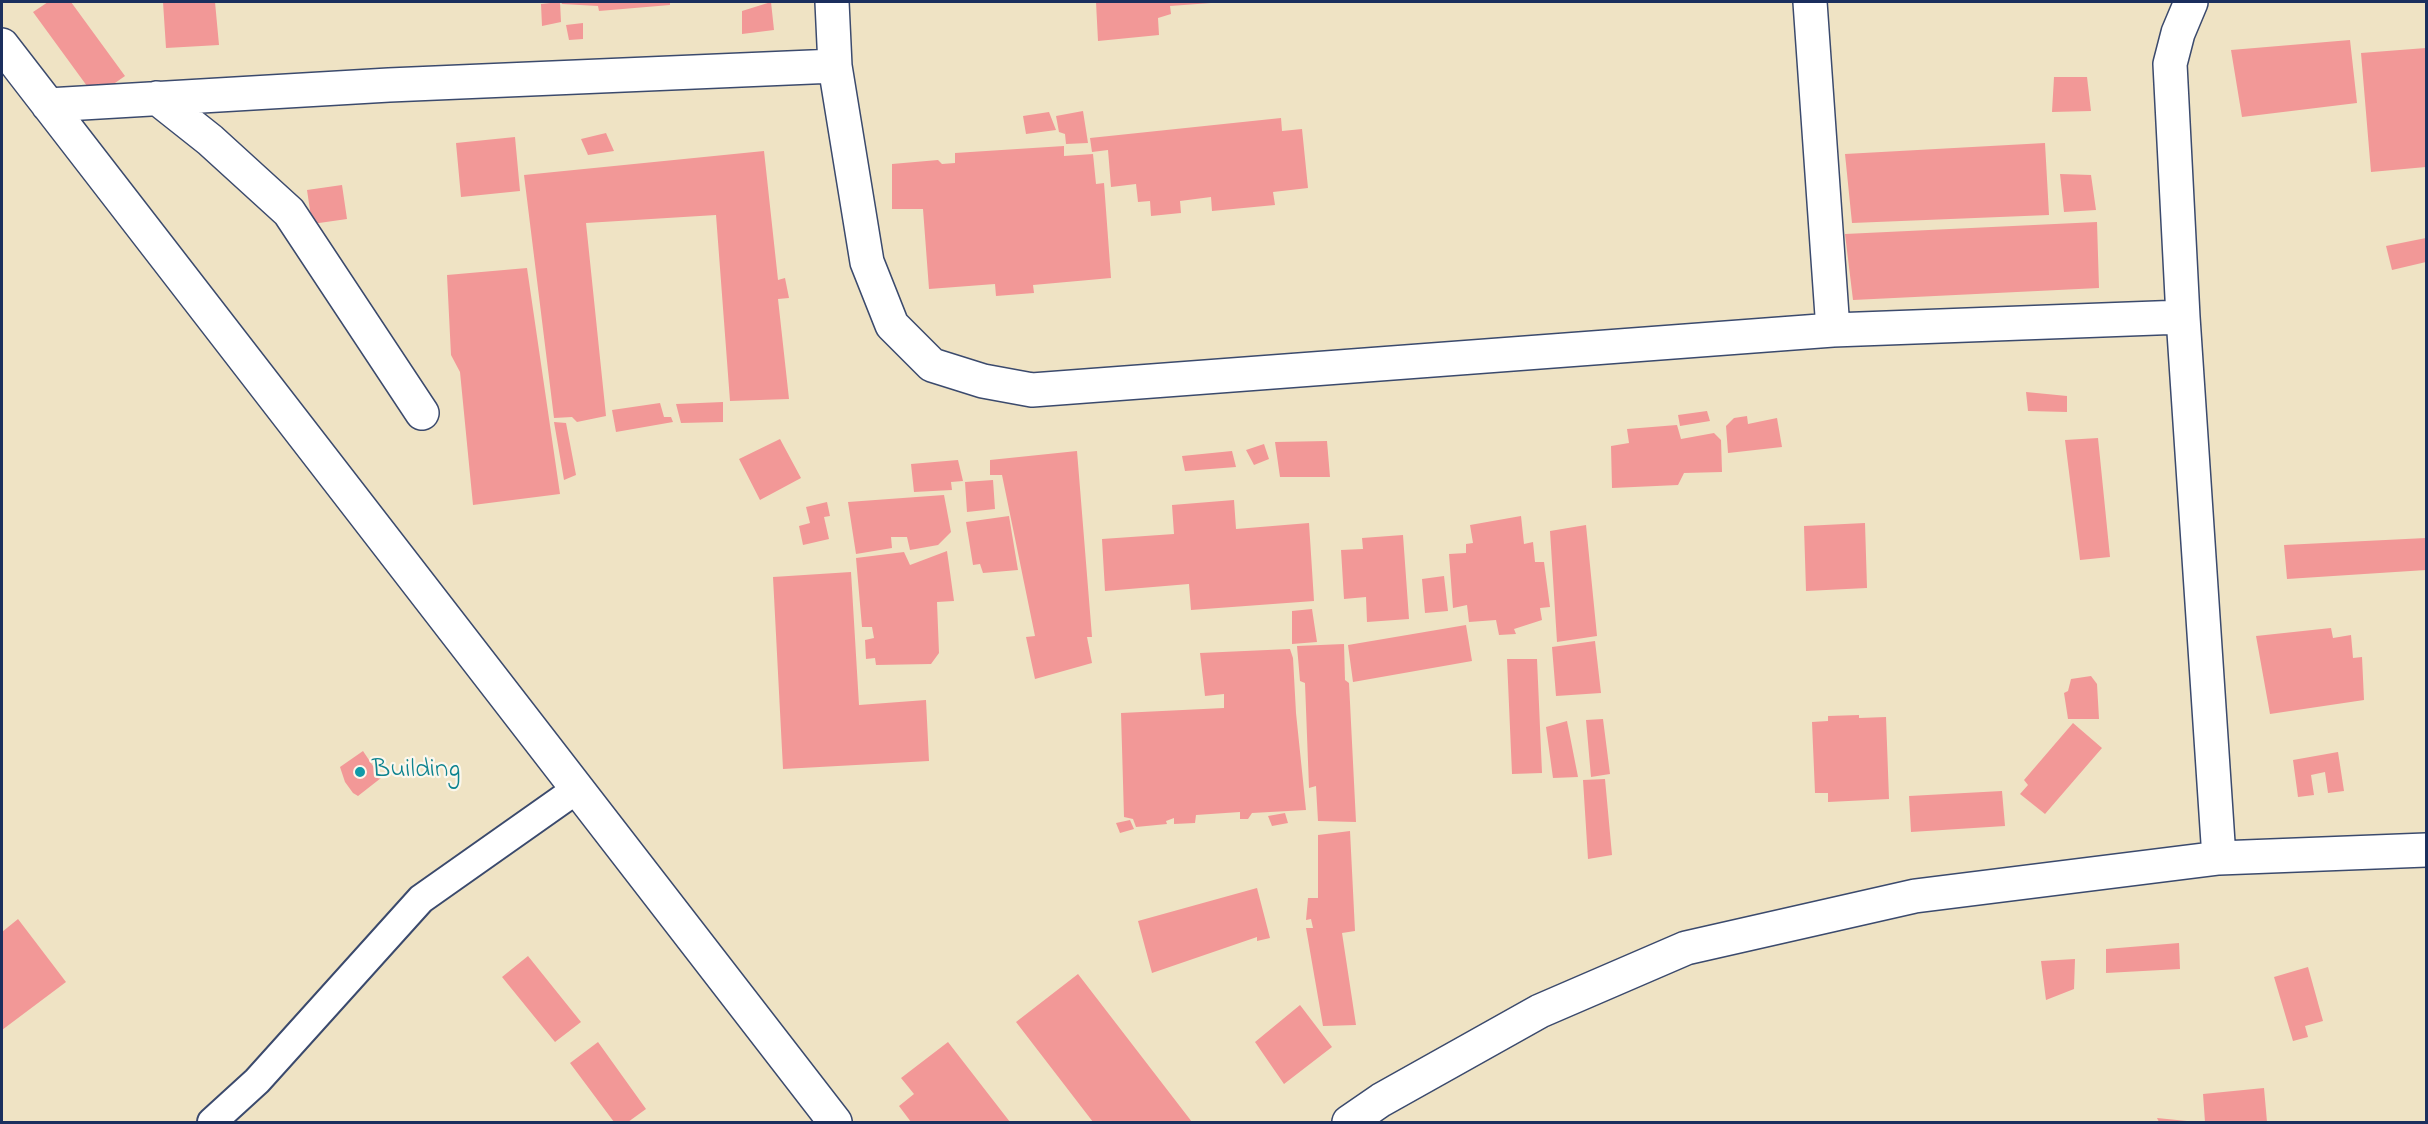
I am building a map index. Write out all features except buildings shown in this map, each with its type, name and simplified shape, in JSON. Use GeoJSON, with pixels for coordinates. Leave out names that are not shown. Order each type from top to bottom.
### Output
{"type":"FeatureCollection","features":[{"type":"Feature","properties":{"kind":"street"},"geometry":{"type":"LineString","coordinates":[[832,2],[835,66],[867,262],[892,326],[932,365],[983,381],[1032,390],[1833,330],[2183,317]]}},
{"type":"Feature","properties":{"kind":"street"},"geometry":{"type":"LineString","coordinates":[[1810,2],[1833,330]]}},
{"type":"Feature","properties":{"kind":"street"},"geometry":{"type":"LineString","coordinates":[[2191,2],[2178,33],[2170,64],[2183,317],[2219,858]]}},
{"type":"Feature","properties":{"kind":"street"},"geometry":{"type":"LineString","coordinates":[[2,45],[835,1122]]}},
{"type":"Feature","properties":{"kind":"street"},"geometry":{"type":"LineString","coordinates":[[48,105],[389,85],[835,66]]}},
{"type":"Feature","properties":{"kind":"street"},"geometry":{"type":"LineString","coordinates":[[158,98],[210,140],[289,212],[422,412]]}},
{"type":"Feature","properties":{"kind":"street"},"geometry":{"type":"LineString","coordinates":[[1349,1122],[1381,1100],[1540,1011],[1686,948],[1915,896],[2219,858],[2427,850]]}},
{"type":"Feature","properties":{"kind":"lane"},"geometry":{"type":"LineString","coordinates":[[212,1122],[257,1081],[421,899],[577,789]]}},
{"type":"Feature","properties":{"kind":"place","name":"Building"},"geometry":{"type":"Point","coordinates":[360,772]}}]}
